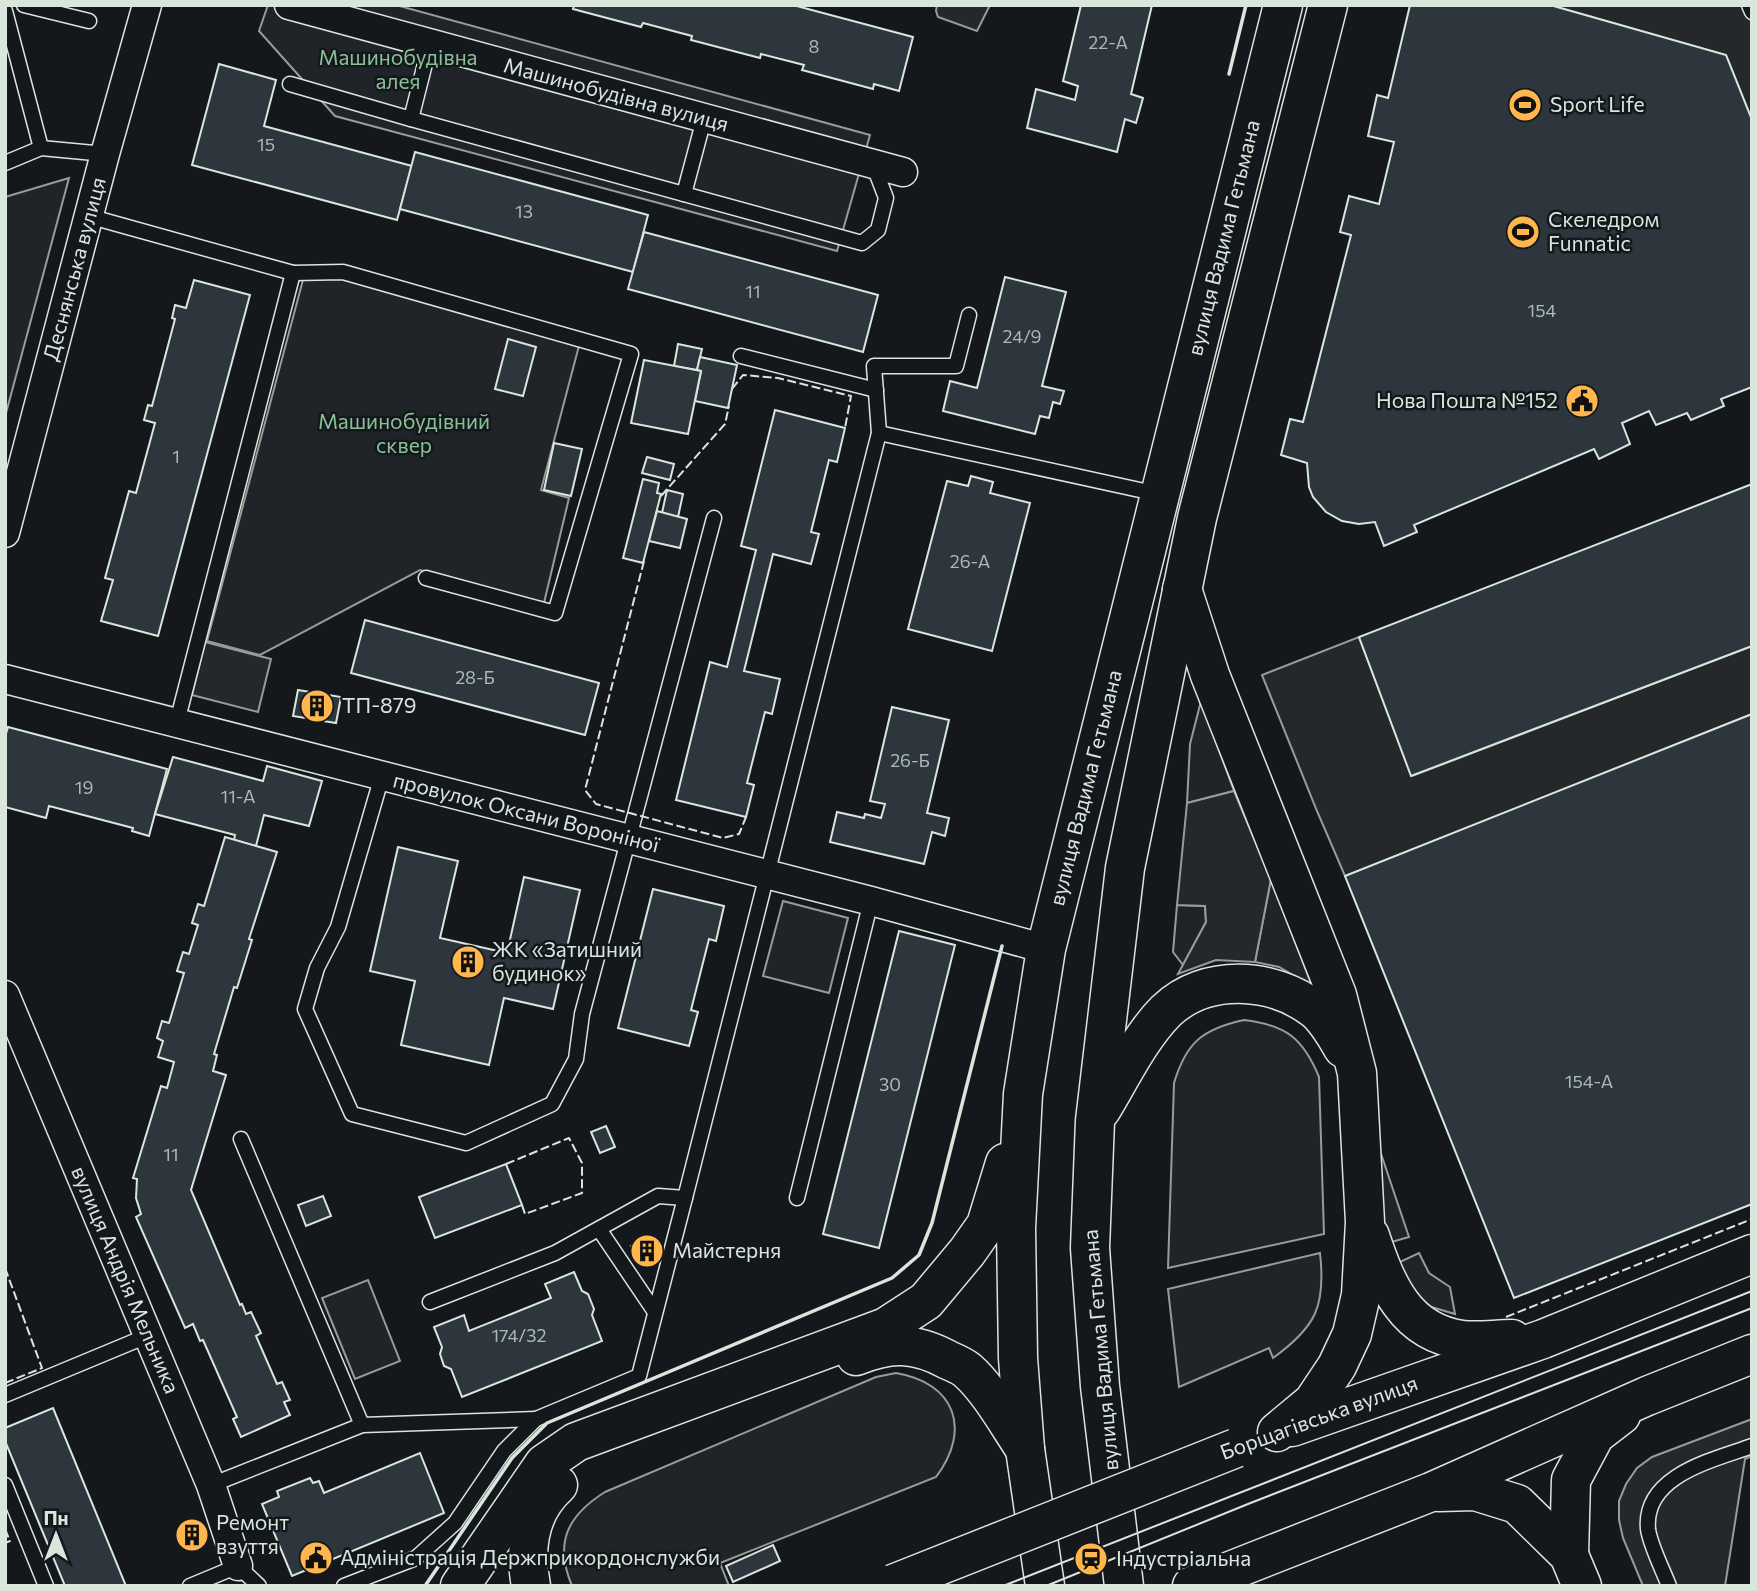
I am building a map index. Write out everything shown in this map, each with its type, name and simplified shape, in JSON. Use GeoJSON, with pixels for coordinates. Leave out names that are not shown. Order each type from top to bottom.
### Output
{"type":"FeatureCollection","features":[{"type":"Feature","properties":{"kind":"main road","name":"вулиця Вадима Гетьмана"},"geometry":{"type":"LineString","coordinates":[[1045,1586],[1025,1449],[1018,1358],[1016,1228],[1023,1094],[1046,949],[1283,5]]}},
{"type":"Feature","properties":{"kind":"main road","name":"вулиця Вадима Гетьмана"},"geometry":{"type":"LineString","coordinates":[[1124,1586],[1100,1386],[1090,1248],[1095,1121],[1125,868],[1181,587],[1328,5]]}},
{"type":"Feature","properties":{"kind":"main road"},"geometry":{"type":"LineString","coordinates":[[1181,587],[1210,675],[1337,995],[1357,1073],[1365,1222],[1361,1294],[1352,1334],[1337,1366],[1313,1402],[1277,1432]]}},
{"type":"Feature","properties":{"kind":"main road"},"geometry":{"type":"LineString","coordinates":[[1095,1121],[1147,1034],[1166,1011],[1199,989],[1223,984],[1247,984],[1280,991],[1316,1010],[1357,1073]]}},
{"type":"Feature","properties":{"kind":"main road"},"geometry":{"type":"LineString","coordinates":[[460,1586],[544,1464],[576,1442],[886,1327],[926,1301],[986,1225],[998,1191],[1023,1094]]}},
{"type":"Feature","properties":{"kind":"main road"},"geometry":{"type":"LineString","coordinates":[[1365,1222],[1383,1276],[1411,1318],[1437,1332],[1461,1340],[1543,1339]]}},
{"type":"Feature","properties":{"kind":"main road","name":"Борщагівська вулиця"},"geometry":{"type":"LineString","coordinates":[[890,1585],[1277,1432],[1543,1339],[1752,1254]]}},
{"type":"Feature","properties":{"kind":"main road"},"geometry":{"type":"LineString","coordinates":[[531,1586],[526,1560],[532,1525],[548,1493],[574,1469],[877,1348],[910,1346],[929,1349],[966,1369],[979,1383],[1025,1449]]}},
{"type":"Feature","properties":{"kind":"main road"},"geometry":{"type":"LineString","coordinates":[[1192,1586],[1430,1492],[1647,1395],[1752,1354]]}},
{"type":"Feature","properties":{"kind":"main road"},"geometry":{"type":"LineString","coordinates":[[1576,1570],[1571,1480],[1595,1435],[1647,1395]]}},
{"type":"Feature","properties":{"kind":"main road"},"geometry":{"type":"LineString","coordinates":[[1430,1492],[1475,1491],[1517,1504],[1576,1570]]}},
{"type":"Feature","properties":{"kind":"street","name":"Деснянська вулиця"},"geometry":{"type":"LineString","coordinates":[[5,533],[146,5]]}},
{"type":"Feature","properties":{"kind":"street","name":"Машинобудівна вулиця"},"geometry":{"type":"LineString","coordinates":[[289,5],[903,172]]}},
{"type":"Feature","properties":{"kind":"street","name":"провулок Оксани Вороніної"},"geometry":{"type":"LineString","coordinates":[[5,679],[871,901],[1046,949]]}},
{"type":"Feature","properties":{"kind":"street","name":"вулиця Андрія Мельника"},"geometry":{"type":"LineString","coordinates":[[5,995],[211,1485],[238,1566]]}},
{"type":"Feature","properties":{"kind":"lane"},"geometry":{"type":"LineString","coordinates":[[24,5],[89,20]]}},
{"type":"Feature","properties":{"kind":"lane"},"geometry":{"type":"LineString","coordinates":[[1749,5],[1752,12]]}},
{"type":"Feature","properties":{"kind":"lane"},"geometry":{"type":"LineString","coordinates":[[5,11],[41,148]]}},
{"type":"Feature","properties":{"kind":"lane"},"geometry":{"type":"LineString","coordinates":[[411,119],[430,44]]}},
{"type":"Feature","properties":{"kind":"lane"},"geometry":{"type":"LineString","coordinates":[[290,84],[862,243],[878,230],[886,198],[873,164]]}},
{"type":"Feature","properties":{"kind":"lane"},"geometry":{"type":"LineString","coordinates":[[684,194],[704,119]]}},
{"type":"Feature","properties":{"kind":"lane"},"geometry":{"type":"LineString","coordinates":[[5,163],[41,148],[105,154]]}},
{"type":"Feature","properties":{"kind":"lane"},"geometry":{"type":"LineString","coordinates":[[88,216],[293,273],[344,272],[631,354],[555,613],[426,578]]}},
{"type":"Feature","properties":{"kind":"lane"},"geometry":{"type":"LineString","coordinates":[[177,722],[293,273]]}},
{"type":"Feature","properties":{"kind":"lane"},"geometry":{"type":"LineString","coordinates":[[211,1485],[362,1424],[536,1419],[639,1376],[879,433],[874,366],[956,366],[969,315]]}},
{"type":"Feature","properties":{"kind":"lane"},"geometry":{"type":"LineString","coordinates":[[741,356],[876,390]]}},
{"type":"Feature","properties":{"kind":"lane"},"geometry":{"type":"LineString","coordinates":[[879,433],[1159,494]]}},
{"type":"Feature","properties":{"kind":"lane"},"geometry":{"type":"LineString","coordinates":[[382,776],[338,927],[317,968],[305,1009],[352,1115],[466,1143],[552,1104],[576,1059],[582,1014],[714,518]]}},
{"type":"Feature","properties":{"kind":"lane"},"geometry":{"type":"LineString","coordinates":[[797,1198],[871,901]]}},
{"type":"Feature","properties":{"kind":"lane"},"geometry":{"type":"LineString","coordinates":[[241,1139],[362,1424]]}},
{"type":"Feature","properties":{"kind":"lane"},"geometry":{"type":"LineString","coordinates":[[430,1302],[555,1253],[658,1196],[685,1198]]}},
{"type":"Feature","properties":{"kind":"lane"},"geometry":{"type":"LineString","coordinates":[[599,1229],[655,1312]]}},
{"type":"Feature","properties":{"kind":"lane"},"geometry":{"type":"LineString","coordinates":[[5,1395],[147,1336]]}},
{"type":"Feature","properties":{"kind":"lane"},"geometry":{"type":"LineString","coordinates":[[344,1586],[416,1558],[455,1522],[504,1451],[536,1419]]}},
{"type":"Feature","properties":{"kind":"lane"},"geometry":{"type":"LineString","coordinates":[[1669,1586],[1648,1530],[1650,1512],[1657,1496],[1668,1483],[1682,1473],[1752,1446]]}},
{"type":"Feature","properties":{"kind":"lane"},"geometry":{"type":"LineString","coordinates":[[5,1485],[47,1586]]}},
{"type":"Feature","properties":{"kind":"lane"},"geometry":{"type":"LineString","coordinates":[[190,1586],[238,1566],[259,1586]]}},
{"type":"Feature","properties":{"kind":"green space","name":"Машинобудівна алея"},"geometry":{"type":"Polygon","coordinates":[[[268,5],[396,5],[870,135],[837,251],[335,116],[259,31],[268,5]]]}},
{"type":"Feature","properties":{"kind":"green space"},"geometry":{"type":"Polygon","coordinates":[[[69,178],[5,417],[5,197],[69,178]]]}},
{"type":"Feature","properties":{"kind":"green space","name":"Машинобудівний сквер"},"geometry":{"type":"Polygon","coordinates":[[[304,276],[344,276],[580,342],[541,490],[569,498],[544,603],[420,570],[260,655],[207,641],[304,276]]]}},
{"type":"Feature","properties":{"kind":"green space"},"geometry":{"type":"Polygon","coordinates":[[[1201,701],[1234,791],[1187,803],[1190,744],[1201,701]]]}},
{"type":"Feature","properties":{"kind":"green space"},"geometry":{"type":"Polygon","coordinates":[[[1271,879],[1312,986],[1279,967],[1255,962],[1271,879]]]}},
{"type":"Feature","properties":{"kind":"green space"},"geometry":{"type":"Polygon","coordinates":[[[783,901],[848,918],[829,993],[763,976],[783,901]]]}},
{"type":"Feature","properties":{"kind":"green space"},"geometry":{"type":"Polygon","coordinates":[[[1177,905],[1205,906],[1206,922],[1183,965],[1173,952],[1177,905]]]}},
{"type":"Feature","properties":{"kind":"green space"},"geometry":{"type":"Polygon","coordinates":[[[1244,1020],[1271,1026],[1291,1036],[1306,1052],[1319,1077],[1324,1234],[1168,1268],[1174,1083],[1184,1058],[1198,1040],[1217,1028],[1244,1020]]]}},
{"type":"Feature","properties":{"kind":"green space"},"geometry":{"type":"Polygon","coordinates":[[[1372,1127],[1409,1237],[1381,1245],[1372,1127]]]}},
{"type":"Feature","properties":{"kind":"green space"},"geometry":{"type":"Polygon","coordinates":[[[1320,1253],[1321,1287],[1315,1314],[1288,1347],[1273,1358],[1269,1348],[1179,1387],[1168,1289],[1320,1253]]]}},
{"type":"Feature","properties":{"kind":"green space"},"geometry":{"type":"Polygon","coordinates":[[[1419,1253],[1429,1273],[1450,1287],[1455,1314],[1428,1306],[1389,1267],[1419,1253]]]}},
{"type":"Feature","properties":{"kind":"green space"},"geometry":{"type":"Polygon","coordinates":[[[368,1280],[400,1361],[355,1379],[322,1298],[368,1280]]]}},
{"type":"Feature","properties":{"kind":"green space"},"geometry":{"type":"Polygon","coordinates":[[[896,1373],[916,1378],[932,1387],[944,1398],[952,1411],[955,1426],[953,1442],[936,1477],[720,1563],[729,1586],[572,1586],[564,1557],[568,1532],[581,1511],[605,1492],[876,1377],[896,1373]]]}},
{"type":"Feature","properties":{"kind":"shaded area"},"geometry":{"type":"Polygon","coordinates":[[[937,5],[990,5],[977,31],[938,17],[937,5]]]}},
{"type":"Feature","properties":{"kind":"shaded area"},"geometry":{"type":"Polygon","coordinates":[[[1550,5],[1752,5],[1752,120],[1726,55],[1550,5]]]}},
{"type":"Feature","properties":{"kind":"shaded area"},"geometry":{"type":"Polygon","coordinates":[[[1359,637],[1412,776],[1752,646],[1752,714],[1345,876],[1262,675],[1359,637]]]}},
{"type":"Feature","properties":{"kind":"shaded area"},"geometry":{"type":"Polygon","coordinates":[[[205,642],[271,659],[258,712],[192,695],[205,642]]]}},
{"type":"Feature","properties":{"kind":"shaded area"},"geometry":{"type":"Polygon","coordinates":[[[1234,791],[1271,879],[1255,962],[1216,960],[1178,974],[1206,922],[1205,906],[1177,905],[1187,803],[1234,791]]]}},
{"type":"Feature","properties":{"kind":"shaded area"},"geometry":{"type":"Polygon","coordinates":[[[1752,1419],[1752,1456],[1745,1459],[1725,1586],[1643,1586],[1623,1538],[1619,1520],[1619,1501],[1626,1484],[1637,1468],[1652,1457],[1752,1419]]]}},
{"type":"Feature","properties":{"kind":"building"},"geometry":{"type":"Polygon","coordinates":[[[574,5],[793,5],[913,37],[899,91],[874,84],[873,89],[802,70],[804,65],[761,54],[760,58],[691,40],[692,36],[643,23],[641,27],[573,9],[574,5]]]}},
{"type":"Feature","properties":{"kind":"building"},"geometry":{"type":"Polygon","coordinates":[[[1081,5],[1152,5],[1131,94],[1143,98],[1136,123],[1125,119],[1117,152],[1027,128],[1036,89],[1075,100],[1078,86],[1063,81],[1081,5]]]}},
{"type":"Feature","properties":{"kind":"building"},"geometry":{"type":"Polygon","coordinates":[[[1410,5],[1550,5],[1726,55],[1752,120],[1752,387],[1721,399],[1724,406],[1691,420],[1687,413],[1656,425],[1649,411],[1622,423],[1630,444],[1599,459],[1594,449],[1414,525],[1417,532],[1384,546],[1375,522],[1359,524],[1342,521],[1326,512],[1313,497],[1309,487],[1307,463],[1281,455],[1290,419],[1303,422],[1351,235],[1340,232],[1349,196],[1379,204],[1394,142],[1368,136],[1377,95],[1388,98],[1410,5]]]}},
{"type":"Feature","properties":{"kind":"building"},"geometry":{"type":"Polygon","coordinates":[[[219,64],[276,80],[264,126],[412,166],[397,220],[192,165],[219,64]]]}},
{"type":"Feature","properties":{"kind":"building"},"geometry":{"type":"Polygon","coordinates":[[[415,152],[648,215],[633,272],[400,209],[415,152]]]}},
{"type":"Feature","properties":{"kind":"building"},"geometry":{"type":"Polygon","coordinates":[[[644,232],[878,295],[863,352],[628,289],[644,232]]]}},
{"type":"Feature","properties":{"kind":"building"},"geometry":{"type":"Polygon","coordinates":[[[1005,277],[1066,292],[1042,386],[1064,391],[1060,404],[1053,402],[1049,418],[1040,416],[1035,434],[943,411],[950,381],[977,388],[1005,277]]]}},
{"type":"Feature","properties":{"kind":"building"},"geometry":{"type":"Polygon","coordinates":[[[194,280],[250,295],[158,636],[101,621],[113,580],[105,578],[129,491],[136,493],[155,423],[144,420],[148,405],[152,406],[175,319],[172,318],[175,305],[186,308],[194,280]]]}},
{"type":"Feature","properties":{"kind":"building"},"geometry":{"type":"Polygon","coordinates":[[[508,339],[536,347],[523,396],[495,389],[508,339]]]}},
{"type":"Feature","properties":{"kind":"building"},"geometry":{"type":"Polygon","coordinates":[[[678,344],[702,349],[697,370],[674,366],[678,344]]]}},
{"type":"Feature","properties":{"kind":"building"},"geometry":{"type":"Polygon","coordinates":[[[700,357],[737,365],[728,408],[695,401],[701,371],[697,370],[700,357]]]}},
{"type":"Feature","properties":{"kind":"building"},"geometry":{"type":"Polygon","coordinates":[[[644,360],[701,371],[688,434],[631,423],[644,360]]]}},
{"type":"Feature","properties":{"kind":"building"},"geometry":{"type":"Polygon","coordinates":[[[775,410],[845,428],[837,462],[829,460],[811,532],[819,534],[811,564],[773,554],[744,671],[780,679],[772,714],[765,712],[747,783],[754,785],[746,817],[676,800],[710,662],[727,667],[756,550],[741,546],[775,410]]]}},
{"type":"Feature","properties":{"kind":"building"},"geometry":{"type":"Polygon","coordinates":[[[554,443],[582,449],[571,496],[544,490],[554,443]]]}},
{"type":"Feature","properties":{"kind":"building"},"geometry":{"type":"Polygon","coordinates":[[[647,457],[674,464],[670,480],[642,473],[647,457]]]}},
{"type":"Feature","properties":{"kind":"building"},"geometry":{"type":"Polygon","coordinates":[[[971,476],[993,482],[990,493],[1030,503],[992,651],[908,629],[947,481],[968,486],[971,476]]]}},
{"type":"Feature","properties":{"kind":"building"},"geometry":{"type":"Polygon","coordinates":[[[643,479],[659,483],[657,493],[661,494],[643,563],[623,558],[643,479]]]}},
{"type":"Feature","properties":{"kind":"building"},"geometry":{"type":"Polygon","coordinates":[[[1752,484],[1752,646],[1411,776],[1359,637],[1752,484]]]}},
{"type":"Feature","properties":{"kind":"building"},"geometry":{"type":"Polygon","coordinates":[[[667,490],[683,494],[678,517],[662,513],[667,490]]]}},
{"type":"Feature","properties":{"kind":"building"},"geometry":{"type":"Polygon","coordinates":[[[657,511],[687,519],[680,548],[649,541],[657,511]]]}},
{"type":"Feature","properties":{"kind":"building"},"geometry":{"type":"Polygon","coordinates":[[[365,620],[599,683],[585,735],[351,673],[365,620]]]}},
{"type":"Feature","properties":{"kind":"building","name":"ТП-879"},"geometry":{"type":"Polygon","coordinates":[[[298,690],[341,697],[336,723],[293,716],[298,690]]]}},
{"type":"Feature","properties":{"kind":"building"},"geometry":{"type":"Polygon","coordinates":[[[892,707],[949,720],[927,813],[949,818],[945,836],[932,832],[924,864],[830,842],[837,812],[864,818],[865,814],[881,818],[885,804],[870,801],[892,707]]]}},
{"type":"Feature","properties":{"kind":"building"},"geometry":{"type":"Polygon","coordinates":[[[1752,714],[1752,1204],[1514,1298],[1345,876],[1752,714]]]}},
{"type":"Feature","properties":{"kind":"building"},"geometry":{"type":"Polygon","coordinates":[[[8,727],[167,769],[149,836],[132,831],[133,828],[49,806],[46,818],[5,807],[5,737],[8,727]]]}},
{"type":"Feature","properties":{"kind":"building"},"geometry":{"type":"Polygon","coordinates":[[[173,757],[263,781],[267,766],[322,781],[309,826],[264,815],[256,846],[234,840],[235,835],[155,814],[173,757]]]}},
{"type":"Feature","properties":{"kind":"building"},"geometry":{"type":"Polygon","coordinates":[[[225,837],[277,852],[249,939],[252,940],[237,988],[234,987],[214,1054],[217,1055],[213,1071],[226,1075],[191,1190],[240,1305],[242,1304],[246,1314],[251,1312],[261,1333],[256,1336],[277,1384],[282,1382],[290,1400],[284,1402],[290,1415],[241,1437],[233,1419],[237,1417],[203,1340],[200,1341],[193,1324],[185,1328],[136,1217],[141,1214],[136,1198],[137,1179],[133,1178],[161,1086],[167,1088],[174,1062],[158,1057],[163,1041],[157,1038],[162,1021],[169,1023],[184,973],[177,971],[183,952],[189,954],[198,925],[192,923],[198,904],[204,906],[225,837]]]}},
{"type":"Feature","properties":{"kind":"building","name":"ЖК «Затишний будинок»"},"geometry":{"type":"Polygon","coordinates":[[[398,847],[458,861],[440,938],[507,953],[524,877],[580,890],[553,1009],[504,998],[489,1065],[401,1045],[415,981],[370,971],[398,847]]]}},
{"type":"Feature","properties":{"kind":"building"},"geometry":{"type":"Polygon","coordinates":[[[653,889],[724,906],[716,941],[709,939],[691,1010],[698,1012],[689,1046],[618,1028],[653,889]]]}},
{"type":"Feature","properties":{"kind":"building"},"geometry":{"type":"Polygon","coordinates":[[[899,931],[955,945],[879,1248],[823,1234],[899,931]]]}},
{"type":"Feature","properties":{"kind":"building"},"geometry":{"type":"Polygon","coordinates":[[[606,1126],[615,1147],[600,1153],[591,1132],[606,1126]]]}},
{"type":"Feature","properties":{"kind":"building"},"geometry":{"type":"Polygon","coordinates":[[[506,1164],[522,1205],[435,1238],[419,1197],[506,1164]]]}},
{"type":"Feature","properties":{"kind":"building"},"geometry":{"type":"Polygon","coordinates":[[[323,1196],[331,1216],[306,1226],[298,1205],[323,1196]]]}},
{"type":"Feature","properties":{"kind":"building","name":"Майстерня"},"geometry":{"type":"Polygon","coordinates":[[[655,1237],[662,1257],[639,1265],[631,1246],[655,1237]]]}},
{"type":"Feature","properties":{"kind":"building"},"geometry":{"type":"Polygon","coordinates":[[[574,1272],[582,1291],[588,1294],[594,1309],[592,1315],[602,1341],[462,1397],[451,1369],[444,1366],[440,1354],[442,1347],[434,1327],[464,1315],[469,1331],[551,1298],[545,1284],[574,1272]]]}},
{"type":"Feature","properties":{"kind":"building"},"geometry":{"type":"Polygon","coordinates":[[[53,1408],[126,1586],[65,1586],[5,1441],[5,1428],[53,1408]]]}},
{"type":"Feature","properties":{"kind":"building"},"geometry":{"type":"Polygon","coordinates":[[[420,1453],[444,1513],[292,1576],[262,1504],[279,1497],[277,1491],[310,1478],[313,1483],[319,1481],[324,1493],[420,1453]]]}},
{"type":"Feature","properties":{"kind":"building","name":"Ремонт взуття"},"geometry":{"type":"Polygon","coordinates":[[[193,1525],[200,1540],[190,1544],[183,1529],[193,1525]]]}},
{"type":"Feature","properties":{"kind":"building"},"geometry":{"type":"Polygon","coordinates":[[[773,1545],[780,1561],[733,1582],[726,1566],[773,1545]]]}},
{"type":"Feature","properties":{"kind":"tram line"},"geometry":{"type":"LineString","coordinates":[[1003,1586],[1752,1291]]}},
{"type":"Feature","properties":{"kind":"tram line"},"geometry":{"type":"LineString","coordinates":[[1046,1586],[1248,1504],[1752,1308]]}},
{"type":"Feature","properties":{"kind":"fence"},"geometry":{"type":"LineString","coordinates":[[732,389],[743,375],[778,378],[851,396],[845,428]]}},
{"type":"Feature","properties":{"kind":"fence"},"geometry":{"type":"LineString","coordinates":[[661,496],[725,424],[729,406]]}},
{"type":"Feature","properties":{"kind":"fence"},"geometry":{"type":"LineString","coordinates":[[644,561],[585,790],[596,804],[723,838],[739,834],[746,817]]}},
{"type":"Feature","properties":{"kind":"fence"},"geometry":{"type":"LineString","coordinates":[[506,1164],[569,1138],[582,1163],[582,1193],[525,1214],[522,1205]]}},
{"type":"Feature","properties":{"kind":"fence"},"geometry":{"type":"LineString","coordinates":[[1506,1317],[1752,1219]]}},
{"type":"Feature","properties":{"kind":"fence"},"geometry":{"type":"LineString","coordinates":[[5,1268],[42,1368],[5,1383]]}},
{"type":"Feature","properties":{"kind":"fence"},"geometry":{"type":"LineString","coordinates":[[5,1529],[10,1541],[5,1543]]}},
{"type":"Feature","properties":{"kind":"wall"},"geometry":{"type":"LineString","coordinates":[[1229,74],[1246,5]]}},
{"type":"Feature","properties":{"kind":"wall"},"geometry":{"type":"LineString","coordinates":[[425,1586],[512,1458],[547,1423],[892,1278],[919,1255],[932,1223],[1002,946]]}},
{"type":"Feature","properties":{"kind":"place","name":"Sport Life"},"geometry":{"type":"Point","coordinates":[1525,105]}},
{"type":"Feature","properties":{"kind":"place","name":"Скеледром Funnatic"},"geometry":{"type":"Point","coordinates":[1523,232]}},
{"type":"Feature","properties":{"kind":"place","name":"Нова Пошта №152"},"geometry":{"type":"Point","coordinates":[1582,401]}},
{"type":"Feature","properties":{"kind":"place","name":"ТП-879"},"geometry":{"type":"Point","coordinates":[317,706]}},
{"type":"Feature","properties":{"kind":"place","name":"ЖК «Затишний будинок»"},"geometry":{"type":"Point","coordinates":[468,962]}},
{"type":"Feature","properties":{"kind":"place","name":"Майстерня"},"geometry":{"type":"Point","coordinates":[647,1251]}},
{"type":"Feature","properties":{"kind":"place","name":"Ремонт взуття"},"geometry":{"type":"Point","coordinates":[192,1535]}},
{"type":"Feature","properties":{"kind":"place","name":"Адміністрація Держприкордонслужби"},"geometry":{"type":"Point","coordinates":[316,1558]}},
{"type":"Feature","properties":{"kind":"place","name":"Індустріальна"},"geometry":{"type":"Point","coordinates":[1091,1559]}}]}
